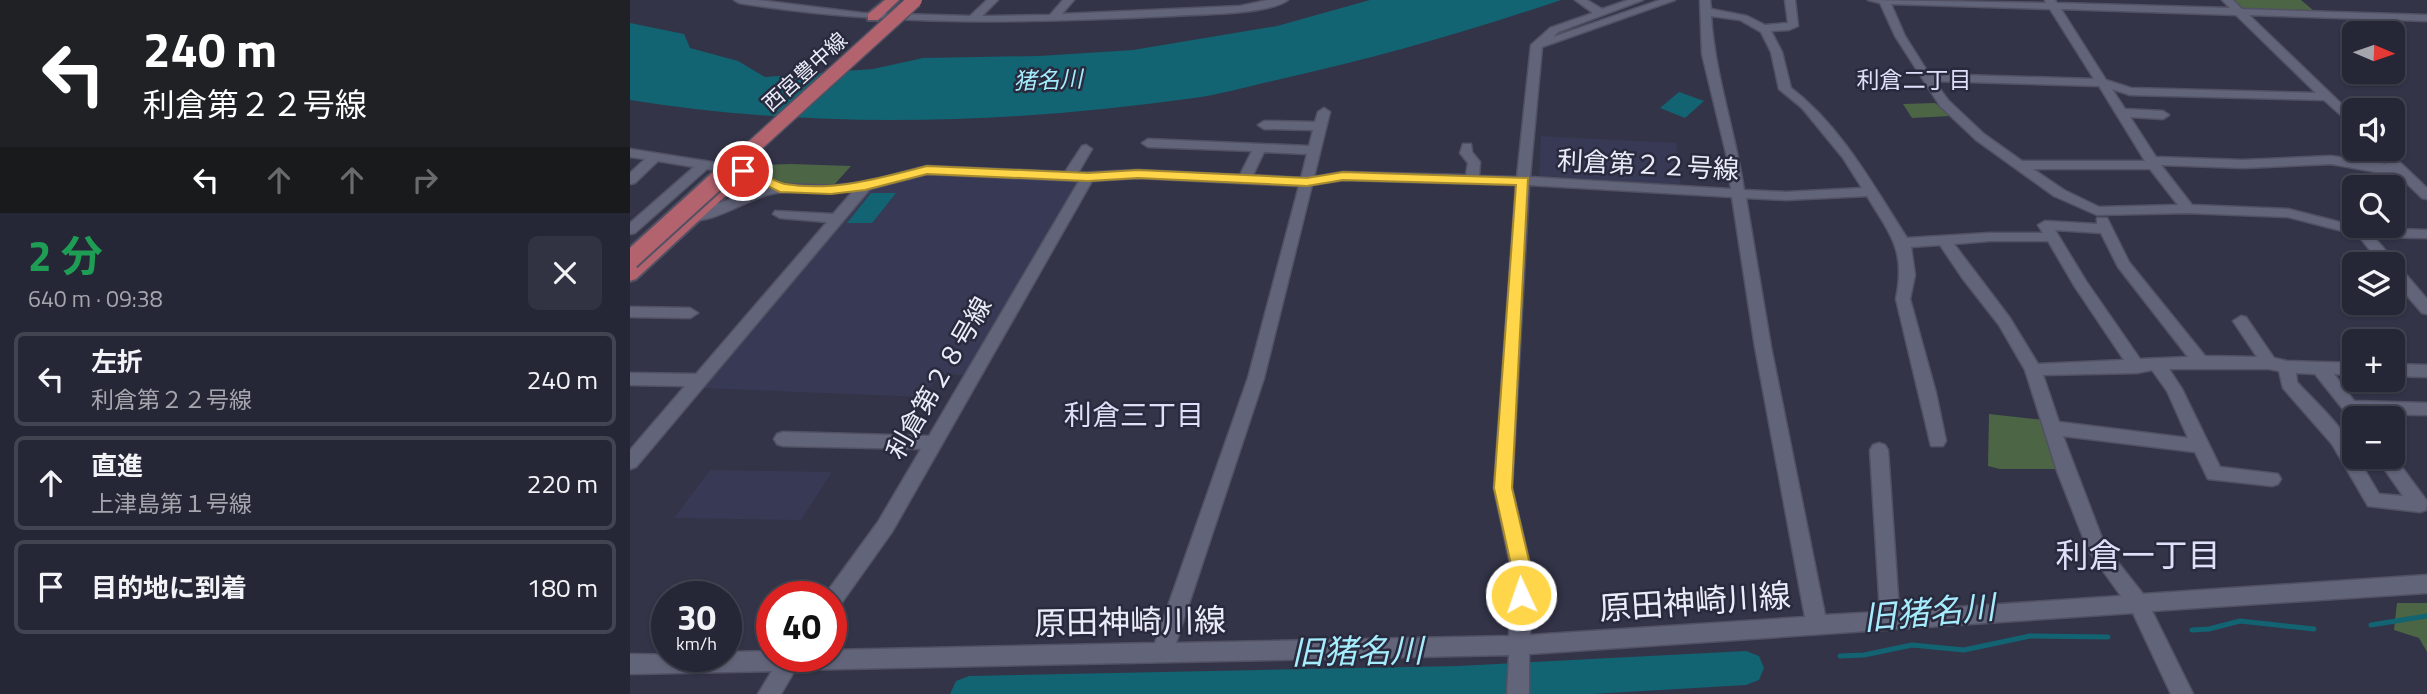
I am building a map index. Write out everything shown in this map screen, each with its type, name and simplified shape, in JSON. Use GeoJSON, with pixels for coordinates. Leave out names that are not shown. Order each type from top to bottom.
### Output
{"type":"FeatureCollection","features":[{"type":"Feature","properties":{"kind":"main road"},"geometry":{"type":"LineString","coordinates":[[873,18],[893,0]]}},
{"type":"Feature","properties":{"kind":"main road","name":"西宮豊中線"},"geometry":{"type":"LineString","coordinates":[[630,246],[903,0]]}},
{"type":"Feature","properties":{"kind":"main road","name":"西宮豊中線"},"geometry":{"type":"LineString","coordinates":[[630,260],[915,0]]}},
{"type":"Feature","properties":{"kind":"main road"},"geometry":{"type":"LineString","coordinates":[[904,19],[925,0]]}},
{"type":"Feature","properties":{"kind":"main road"},"geometry":{"type":"LineString","coordinates":[[630,275],[743,171]]}},
{"type":"Feature","properties":{"kind":"street"},"geometry":{"type":"LineString","coordinates":[[739,0],[873,18],[972,20],[1240,9],[1283,0]]}},
{"type":"Feature","properties":{"kind":"street"},"geometry":{"type":"LineString","coordinates":[[972,20],[993,0]]}},
{"type":"Feature","properties":{"kind":"street"},"geometry":{"type":"LineString","coordinates":[[1054,17],[1069,0]]}},
{"type":"Feature","properties":{"kind":"street"},"geometry":{"type":"LineString","coordinates":[[1153,13],[1227,0]]}},
{"type":"Feature","properties":{"kind":"street"},"geometry":{"type":"LineString","coordinates":[[1580,0],[1597,10]]}},
{"type":"Feature","properties":{"kind":"street"},"geometry":{"type":"LineString","coordinates":[[1518,694],[1521,569],[1503,488],[1523,181],[1537,45],[1554,30],[1597,10],[1638,0]]}},
{"type":"Feature","properties":{"kind":"street"},"geometry":{"type":"LineString","coordinates":[[1537,45],[1546,45],[1670,0]]}},
{"type":"Feature","properties":{"kind":"street"},"geometry":{"type":"LineString","coordinates":[[1764,28],[1789,27],[1794,24],[1790,0]]}},
{"type":"Feature","properties":{"kind":"street"},"geometry":{"type":"LineString","coordinates":[[1873,0],[2052,3],[2427,18]]}},
{"type":"Feature","properties":{"kind":"street"},"geometry":{"type":"LineString","coordinates":[[1884,0],[1900,36],[1924,77],[1944,103],[1980,137],[2059,193],[2097,211],[2188,209],[2288,213],[2342,227]]}},
{"type":"Feature","properties":{"kind":"street"},"geometry":{"type":"LineString","coordinates":[[2227,0],[2342,111]]}},
{"type":"Feature","properties":{"kind":"street"},"geometry":{"type":"LineString","coordinates":[[2052,3],[2105,83],[2153,163],[2188,209]]}},
{"type":"Feature","properties":{"kind":"street"},"geometry":{"type":"LineString","coordinates":[[1817,625],[1763,347],[1732,153],[1708,54],[1706,6],[1756,20],[1764,28],[1780,64],[1785,89],[1823,123],[1848,156],[1903,243],[1908,275],[1903,299],[1928,393],[1937,441]]}},
{"type":"Feature","properties":{"kind":"street"},"geometry":{"type":"LineString","coordinates":[[1924,77],[2105,83],[2130,91],[2327,97]]}},
{"type":"Feature","properties":{"kind":"street"},"geometry":{"type":"LineString","coordinates":[[1162,653],[1256,378],[1324,111]]}},
{"type":"Feature","properties":{"kind":"street"},"geometry":{"type":"LineString","coordinates":[[2123,113],[2163,115]]}},
{"type":"Feature","properties":{"kind":"street"},"geometry":{"type":"LineString","coordinates":[[1264,125],[1320,126]]}},
{"type":"Feature","properties":{"kind":"street"},"geometry":{"type":"LineString","coordinates":[[1148,143],[1309,150]]}},
{"type":"Feature","properties":{"kind":"street"},"geometry":{"type":"LineString","coordinates":[[1467,147],[1466,153],[1474,162],[1472,180]]}},
{"type":"Feature","properties":{"kind":"street"},"geometry":{"type":"LineString","coordinates":[[1245,178],[1260,148]]}},
{"type":"Feature","properties":{"kind":"street"},"geometry":{"type":"LineString","coordinates":[[1069,176],[1086,149]]}},
{"type":"Feature","properties":{"kind":"street"},"geometry":{"type":"LineString","coordinates":[[630,153],[743,171],[780,188]]}},
{"type":"Feature","properties":{"kind":"street"},"geometry":{"type":"LineString","coordinates":[[630,180],[656,156]]}},
{"type":"Feature","properties":{"kind":"street"},"geometry":{"type":"LineString","coordinates":[[2019,165],[2243,164],[2331,160],[2376,168],[2399,168]]}},
{"type":"Feature","properties":{"kind":"street"},"geometry":{"type":"LineString","coordinates":[[2392,161],[2427,195]]}},
{"type":"Feature","properties":{"kind":"street"},"geometry":{"type":"LineString","coordinates":[[630,230],[705,164]]}},
{"type":"Feature","properties":{"kind":"street","name":"利倉第２２号線"},"geometry":{"type":"LineString","coordinates":[[780,188],[831,190],[865,186],[927,170],[1088,177],[1138,174],[1307,182],[1343,176],[1523,181],[1786,196],[1869,192]]}},
{"type":"Feature","properties":{"kind":"street","name":"利倉第２８号線"},"geometry":{"type":"LineString","coordinates":[[846,581],[885,527],[1088,177]]}},
{"type":"Feature","properties":{"kind":"street"},"geometry":{"type":"LineString","coordinates":[[630,462],[865,186]]}},
{"type":"Feature","properties":{"kind":"street"},"geometry":{"type":"LineString","coordinates":[[692,217],[712,213],[767,189],[780,188]]}},
{"type":"Feature","properties":{"kind":"street"},"geometry":{"type":"LineString","coordinates":[[2097,211],[2123,264],[2201,362]]}},
{"type":"Feature","properties":{"kind":"street"},"geometry":{"type":"LineString","coordinates":[[780,214],[837,219]]}},
{"type":"Feature","properties":{"kind":"street"},"geometry":{"type":"LineString","coordinates":[[2106,229],[2045,225],[2080,284],[2137,367]]}},
{"type":"Feature","properties":{"kind":"street"},"geometry":{"type":"LineString","coordinates":[[2405,233],[2427,234]]}},
{"type":"Feature","properties":{"kind":"street"},"geometry":{"type":"LineString","coordinates":[[1903,243],[2052,237]]}},
{"type":"Feature","properties":{"kind":"street"},"geometry":{"type":"LineString","coordinates":[[2368,238],[2379,252]]}},
{"type":"Feature","properties":{"kind":"street"},"geometry":{"type":"LineString","coordinates":[[1944,240],[1968,276],[2005,322],[2033,370],[2051,428],[2097,550],[2138,603],[2182,694]]}},
{"type":"Feature","properties":{"kind":"street"},"geometry":{"type":"LineString","coordinates":[[2405,283],[2427,309]]}},
{"type":"Feature","properties":{"kind":"street"},"geometry":{"type":"LineString","coordinates":[[630,312],[690,313]]}},
{"type":"Feature","properties":{"kind":"street"},"geometry":{"type":"LineString","coordinates":[[2241,321],[2269,363]]}},
{"type":"Feature","properties":{"kind":"street"},"geometry":{"type":"LineString","coordinates":[[2033,370],[2201,362],[2269,363],[2287,368],[2342,369]]}},
{"type":"Feature","properties":{"kind":"street"},"geometry":{"type":"LineString","coordinates":[[2157,365],[2174,389],[2214,474],[2272,480]]}},
{"type":"Feature","properties":{"kind":"street"},"geometry":{"type":"LineString","coordinates":[[2287,368],[2289,384],[2342,446]]}},
{"type":"Feature","properties":{"kind":"street"},"geometry":{"type":"LineString","coordinates":[[2320,368],[2348,406]]}},
{"type":"Feature","properties":{"kind":"street"},"geometry":{"type":"LineString","coordinates":[[2405,370],[2427,371]]}},
{"type":"Feature","properties":{"kind":"street"},"geometry":{"type":"LineString","coordinates":[[630,379],[699,380]]}},
{"type":"Feature","properties":{"kind":"street"},"geometry":{"type":"LineString","coordinates":[[2405,410],[2427,409]]}},
{"type":"Feature","properties":{"kind":"street"},"geometry":{"type":"LineString","coordinates":[[2051,428],[2200,446]]}},
{"type":"Feature","properties":{"kind":"street"},"geometry":{"type":"LineString","coordinates":[[783,439],[934,443]]}},
{"type":"Feature","properties":{"kind":"street"},"geometry":{"type":"LineString","coordinates":[[1879,450],[1890,620]]}},
{"type":"Feature","properties":{"kind":"street"},"geometry":{"type":"LineString","coordinates":[[2355,469],[2374,501],[2420,505],[2394,469]]}},
{"type":"Feature","properties":{"kind":"street","name":"原田神崎川線"},"geometry":{"type":"LineString","coordinates":[[847,669],[1162,653],[1521,654],[1817,625],[2427,584]]}},
{"type":"Feature","properties":{"kind":"street","name":"原田神崎川線"},"geometry":{"type":"LineString","coordinates":[[630,664],[756,671]]}},
{"type":"Feature","properties":{"kind":"shaded area"},"geometry":{"type":"Polygon","coordinates":[[[1541,136],[1676,143],[1681,186],[1539,179],[1541,136]]]}},
{"type":"Feature","properties":{"kind":"shaded area"},"geometry":{"type":"Polygon","coordinates":[[[926,173],[1079,180],[965,375],[941,374],[922,397],[704,388],[863,191],[926,173]]]}},
{"type":"Feature","properties":{"kind":"shaded area"},"geometry":{"type":"Polygon","coordinates":[[[710,470],[832,472],[801,520],[674,518],[710,470]]]}},
{"type":"Feature","properties":{"kind":"green space"},"geometry":{"type":"Polygon","coordinates":[[[2234,0],[2301,0],[2314,11],[2244,9],[2234,0]]]}},
{"type":"Feature","properties":{"kind":"green space"},"geometry":{"type":"Polygon","coordinates":[[[1935,103],[1950,116],[1912,118],[1903,104],[1935,103]]]}},
{"type":"Feature","properties":{"kind":"green space"},"geometry":{"type":"Polygon","coordinates":[[[761,165],[851,166],[832,187],[784,185],[751,169],[761,165]]]}},
{"type":"Feature","properties":{"kind":"green space"},"geometry":{"type":"Polygon","coordinates":[[[1989,414],[2044,420],[2058,469],[2000,469],[1988,466],[1989,414]]]}},
{"type":"Feature","properties":{"kind":"green space"},"geometry":{"type":"Polygon","coordinates":[[[2397,603],[2427,603],[2427,652],[2419,638],[2394,630],[2397,603]]]}},
{"type":"Feature","properties":{"kind":"water","name":"猪名川"},"geometry":{"type":"Polygon","coordinates":[[[1370,0],[1561,0],[1422,43],[1317,71],[1205,96],[1124,107],[983,118],[841,119],[700,110],[630,100],[630,23],[684,34],[690,48],[738,61],[765,77],[873,69],[923,58],[1039,56],[1133,50],[1277,26],[1370,0]]]}},
{"type":"Feature","properties":{"kind":"water"},"geometry":{"type":"Polygon","coordinates":[[[1679,92],[1704,101],[1685,118],[1660,108],[1679,92]]]}},
{"type":"Feature","properties":{"kind":"water"},"geometry":{"type":"Polygon","coordinates":[[[871,193],[896,193],[872,223],[847,223],[871,193]]]}},
{"type":"Feature","properties":{"kind":"waterway","name":"旧猪名川"},"geometry":{"type":"LineString","coordinates":[[2371,625],[2427,616]]}},
{"type":"Feature","properties":{"kind":"waterway","name":"旧猪名川"},"geometry":{"type":"LineString","coordinates":[[2192,630],[2209,629],[2240,621],[2314,629]]}},
{"type":"Feature","properties":{"kind":"waterway","name":"旧猪名川"},"geometry":{"type":"LineString","coordinates":[[1840,656],[1864,655],[1912,645],[1964,650],[2030,636],[2108,637]]}},
{"type":"Feature","properties":{"kind":"waterway","name":"旧猪名川"},"geometry":{"type":"LineString","coordinates":[[969,694],[1458,684],[1746,668]]}},
{"type":"Feature","properties":{"kind":"district","name":"利倉二丁目"},"geometry":{"type":"Point","coordinates":[1914,80]}},
{"type":"Feature","properties":{"kind":"district","name":"利倉三丁目"},"geometry":{"type":"Point","coordinates":[1134,415]}},
{"type":"Feature","properties":{"kind":"district","name":"利倉一丁目"},"geometry":{"type":"Point","coordinates":[2138,555]}},
{"type":"Feature","properties":{"kind":"route"},"geometry":{"type":"LineString","coordinates":[[743,171],[780,188],[831,190],[865,186],[927,170],[1088,177],[1138,174],[1307,182],[1343,176],[1523,181],[1503,488],[1521,569],[1521,595]]}}]}
